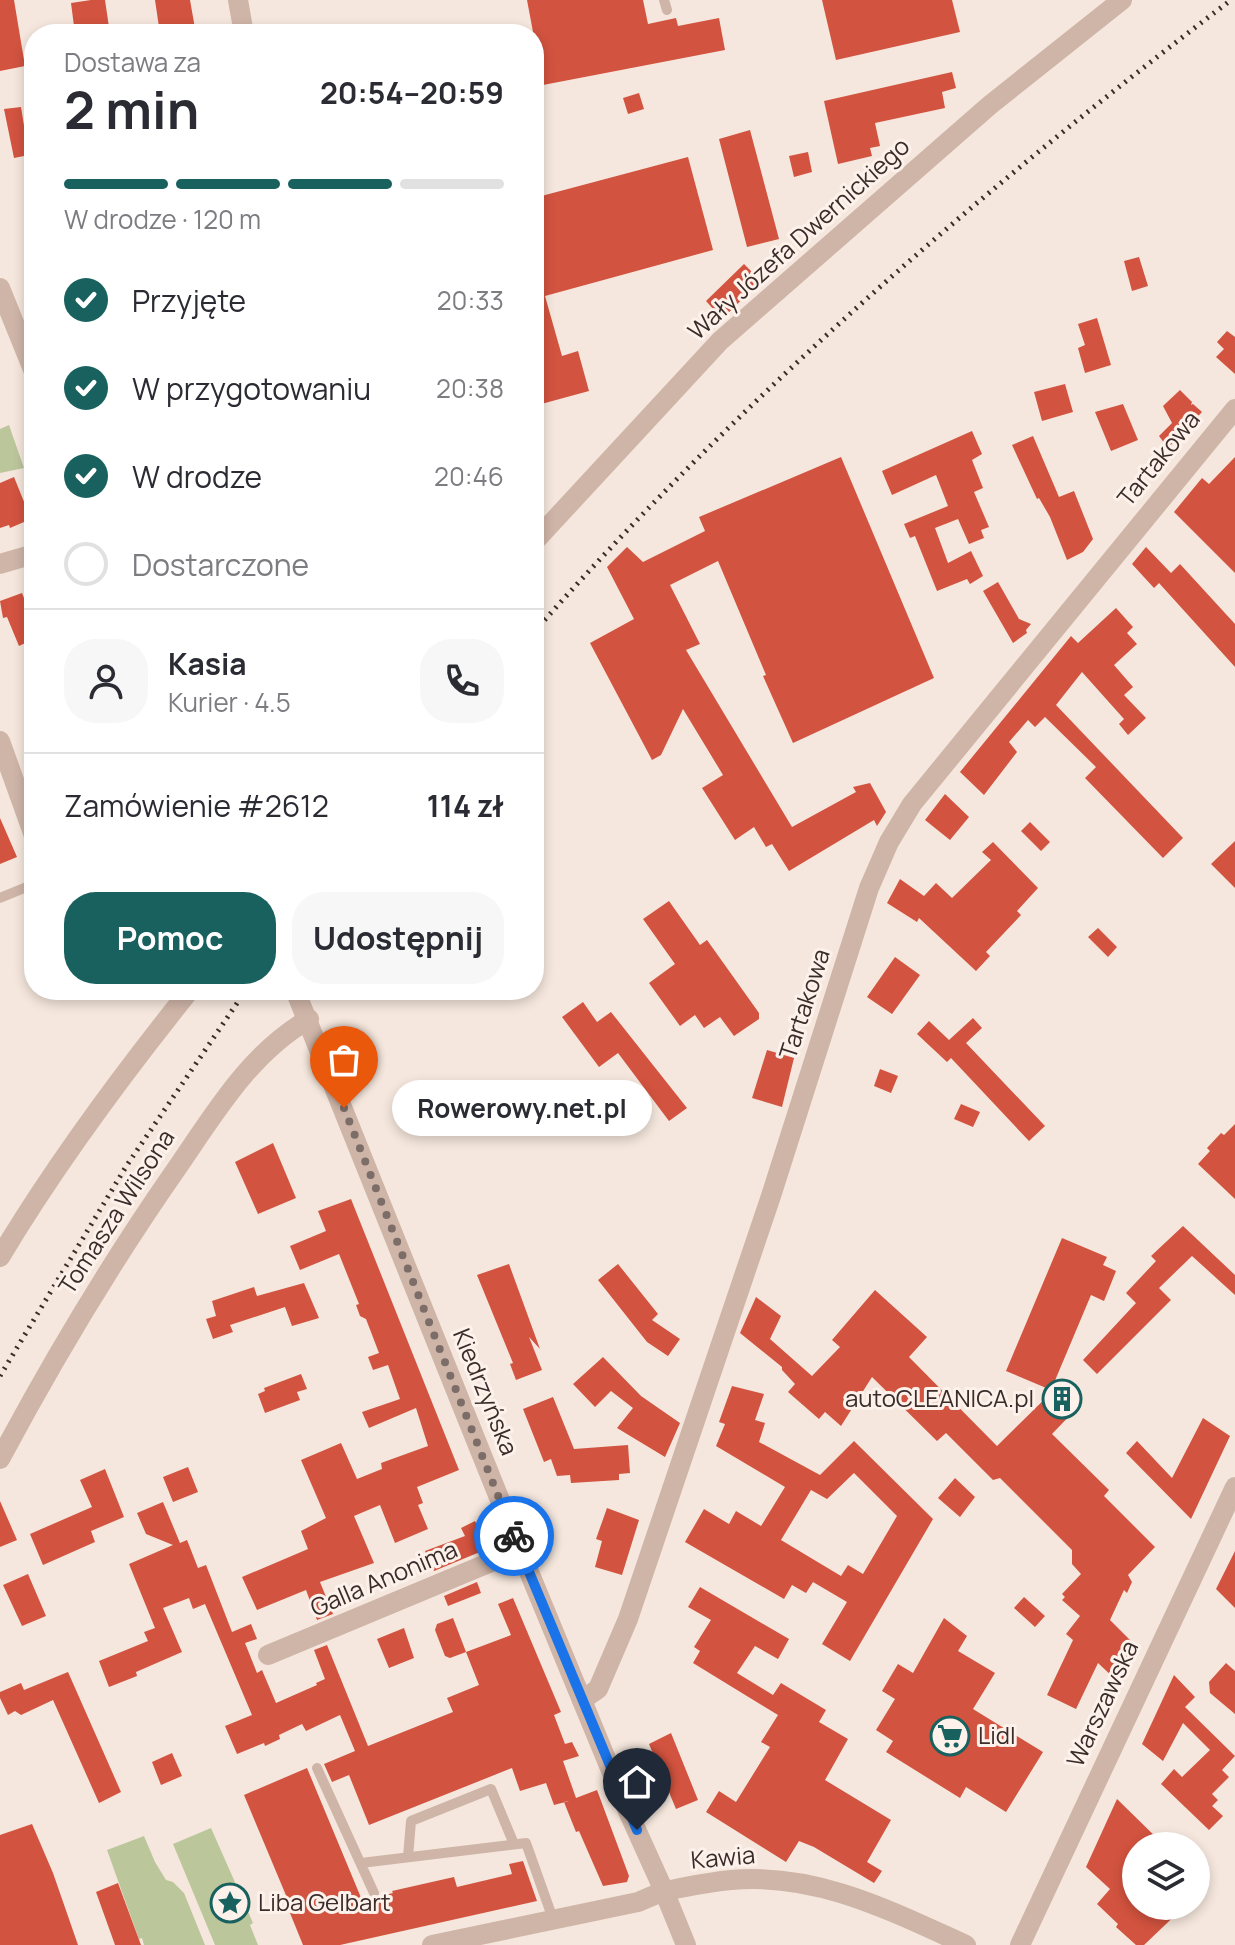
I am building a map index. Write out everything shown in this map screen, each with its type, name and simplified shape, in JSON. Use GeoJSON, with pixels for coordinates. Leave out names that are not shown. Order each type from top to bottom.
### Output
{"type":"FeatureCollection","features":[{"type":"Feature","properties":{"kind":"street"},"geometry":{"type":"LineString","coordinates":[[238,0],[242,24]]}},
{"type":"Feature","properties":{"kind":"street","name":"Wały Józefa Dwernickiego"},"geometry":{"type":"LineString","coordinates":[[544,531],[720,341],[990,105],[1122,0]]}},
{"type":"Feature","properties":{"kind":"street"},"geometry":{"type":"LineString","coordinates":[[0,288],[24,347]]}},
{"type":"Feature","properties":{"kind":"street","name":"Tartakowa"},"geometry":{"type":"LineString","coordinates":[[582,1700],[598,1689],[628,1619],[771,1196],[869,888],[889,842],[912,804],[1235,409]]}},
{"type":"Feature","properties":{"kind":"street"},"geometry":{"type":"LineString","coordinates":[[0,564],[24,557]]}},
{"type":"Feature","properties":{"kind":"street"},"geometry":{"type":"LineString","coordinates":[[0,741],[8,786],[24,817]]}},
{"type":"Feature","properties":{"kind":"street"},"geometry":{"type":"LineString","coordinates":[[0,1257],[46,1180],[182,1000]]}},
{"type":"Feature","properties":{"kind":"street","name":"Kiedrzyńska"},"geometry":{"type":"LineString","coordinates":[[300,1000],[520,1550],[686,1945]]}},
{"type":"Feature","properties":{"kind":"street","name":"Tomasza Wilsona"},"geometry":{"type":"LineString","coordinates":[[0,1459],[85,1307],[198,1137],[257,1057],[284,1033],[309,1019]]}},
{"type":"Feature","properties":{"kind":"street","name":"Warszawska"},"geometry":{"type":"LineString","coordinates":[[1020,1945],[1235,1487]]}},
{"type":"Feature","properties":{"kind":"street","name":"Galla Anonima"},"geometry":{"type":"LineString","coordinates":[[268,1655],[520,1550]]}},
{"type":"Feature","properties":{"kind":"street","name":"Kawia"},"geometry":{"type":"LineString","coordinates":[[432,1945],[638,1902],[664,1891],[732,1880],[766,1880],[819,1886],[872,1903],[966,1945]]}},
{"type":"Feature","properties":{"kind":"lane"},"geometry":{"type":"LineString","coordinates":[[0,898],[24,888]]}},
{"type":"Feature","properties":{"kind":"lane"},"geometry":{"type":"LineString","coordinates":[[317,1768],[374,1893]]}},
{"type":"Feature","properties":{"kind":"lane"},"geometry":{"type":"LineString","coordinates":[[408,1857],[411,1821],[491,1789],[514,1844]]}},
{"type":"Feature","properties":{"kind":"lane"},"geometry":{"type":"LineString","coordinates":[[361,1863],[526,1843],[553,1919]]}},
{"type":"Feature","properties":{"kind":"green space"},"geometry":{"type":"Polygon","coordinates":[[[9,425],[24,468],[0,473],[0,429],[9,425]]]}},
{"type":"Feature","properties":{"kind":"green space"},"geometry":{"type":"Polygon","coordinates":[[[211,1828],[253,1923],[250,1925],[258,1945],[215,1945],[173,1844],[211,1828]]]}},
{"type":"Feature","properties":{"kind":"green space"},"geometry":{"type":"Polygon","coordinates":[[[144,1836],[166,1880],[173,1882],[184,1893],[205,1945],[144,1945],[142,1938],[139,1939],[107,1850],[144,1836]]]}},
{"type":"Feature","properties":{"kind":"building"},"geometry":{"type":"Polygon","coordinates":[[[0,0],[14,0],[24,66],[0,71],[0,0]]]}},
{"type":"Feature","properties":{"kind":"building"},"geometry":{"type":"Polygon","coordinates":[[[105,0],[109,24],[74,24],[71,3],[105,0]]]}},
{"type":"Feature","properties":{"kind":"building"},"geometry":{"type":"Polygon","coordinates":[[[155,0],[190,0],[194,24],[159,24],[155,0]]]}},
{"type":"Feature","properties":{"kind":"building"},"geometry":{"type":"Polygon","coordinates":[[[527,0],[643,0],[648,24],[676,18],[678,26],[719,18],[725,50],[544,85],[544,24],[532,24],[527,0]]]}},
{"type":"Feature","properties":{"kind":"building"},"geometry":{"type":"Polygon","coordinates":[[[822,0],[952,0],[960,32],[836,60],[822,0]]]}},
{"type":"Feature","properties":{"kind":"building"},"geometry":{"type":"Polygon","coordinates":[[[952,72],[956,88],[942,92],[945,108],[875,123],[880,146],[870,148],[872,156],[838,164],[824,101],[952,72]]]}},
{"type":"Feature","properties":{"kind":"building"},"geometry":{"type":"Polygon","coordinates":[[[639,93],[644,109],[628,114],[623,98],[639,93]]]}},
{"type":"Feature","properties":{"kind":"building"},"geometry":{"type":"Polygon","coordinates":[[[21,107],[24,156],[14,158],[4,109],[21,107]]]}},
{"type":"Feature","properties":{"kind":"building"},"geometry":{"type":"Polygon","coordinates":[[[750,130],[779,239],[747,247],[719,139],[750,130]]]}},
{"type":"Feature","properties":{"kind":"building"},"geometry":{"type":"Polygon","coordinates":[[[808,152],[812,172],[794,177],[789,156],[808,152]]]}},
{"type":"Feature","properties":{"kind":"building"},"geometry":{"type":"Polygon","coordinates":[[[688,157],[713,250],[545,296],[562,356],[578,351],[589,391],[544,403],[544,195],[688,157]]]}},
{"type":"Feature","properties":{"kind":"building"},"geometry":{"type":"Polygon","coordinates":[[[1139,257],[1148,286],[1132,291],[1124,261],[1139,257]]]}},
{"type":"Feature","properties":{"kind":"building"},"geometry":{"type":"Polygon","coordinates":[[[744,264],[761,281],[722,319],[706,301],[744,264]]]}},
{"type":"Feature","properties":{"kind":"building"},"geometry":{"type":"Polygon","coordinates":[[[1097,318],[1111,365],[1085,373],[1078,348],[1085,345],[1078,324],[1097,318]]]}},
{"type":"Feature","properties":{"kind":"building"},"geometry":{"type":"Polygon","coordinates":[[[1227,331],[1235,337],[1235,374],[1216,357],[1224,349],[1217,342],[1227,331]]]}},
{"type":"Feature","properties":{"kind":"building"},"geometry":{"type":"Polygon","coordinates":[[[1065,384],[1073,412],[1042,421],[1034,392],[1065,384]]]}},
{"type":"Feature","properties":{"kind":"building"},"geometry":{"type":"Polygon","coordinates":[[[1180,390],[1192,402],[1191,405],[1202,412],[1168,448],[1159,436],[1172,423],[1163,406],[1180,390]]]}},
{"type":"Feature","properties":{"kind":"building"},"geometry":{"type":"Polygon","coordinates":[[[1123,404],[1138,440],[1111,451],[1095,412],[1123,404]]]}},
{"type":"Feature","properties":{"kind":"building"},"geometry":{"type":"Polygon","coordinates":[[[972,431],[982,454],[972,460],[983,488],[974,492],[989,527],[981,530],[984,538],[969,544],[958,519],[935,528],[948,563],[971,551],[983,576],[970,584],[967,579],[937,591],[915,536],[910,538],[904,524],[948,506],[936,475],[892,495],[882,471],[972,431]]]}},
{"type":"Feature","properties":{"kind":"building"},"geometry":{"type":"Polygon","coordinates":[[[1033,436],[1059,497],[1074,491],[1093,539],[1083,552],[1067,560],[1050,517],[1037,499],[1012,445],[1033,436]]]}},
{"type":"Feature","properties":{"kind":"building"},"geometry":{"type":"Polygon","coordinates":[[[841,457],[934,678],[793,743],[718,561],[670,585],[700,644],[686,650],[792,827],[856,792],[853,787],[870,783],[886,812],[877,826],[874,820],[789,871],[772,844],[766,847],[754,827],[735,840],[702,788],[723,775],[683,709],[661,755],[652,760],[590,643],[634,619],[607,567],[627,547],[643,562],[705,531],[699,517],[841,457]]]}},
{"type":"Feature","properties":{"kind":"building"},"geometry":{"type":"Polygon","coordinates":[[[1235,457],[1235,573],[1174,512],[1202,478],[1209,484],[1235,457]]]}},
{"type":"Feature","properties":{"kind":"building"},"geometry":{"type":"Polygon","coordinates":[[[14,477],[24,502],[24,522],[10,528],[9,525],[0,528],[0,483],[14,477]]]}},
{"type":"Feature","properties":{"kind":"building"},"geometry":{"type":"Polygon","coordinates":[[[1146,547],[1171,573],[1180,564],[1235,624],[1235,667],[1159,583],[1154,588],[1132,564],[1146,547]]]}},
{"type":"Feature","properties":{"kind":"building"},"geometry":{"type":"Polygon","coordinates":[[[998,582],[1019,619],[1031,624],[1027,633],[1013,643],[983,591],[998,582]]]}},
{"type":"Feature","properties":{"kind":"building"},"geometry":{"type":"Polygon","coordinates":[[[22,593],[24,644],[19,646],[7,617],[3,618],[0,601],[22,593]]]}},
{"type":"Feature","properties":{"kind":"building"},"geometry":{"type":"Polygon","coordinates":[[[1116,608],[1133,627],[1127,633],[1137,644],[1114,665],[1133,687],[1124,695],[1146,718],[1128,735],[1119,724],[1124,719],[1082,672],[1056,705],[1183,838],[1163,858],[1085,778],[1096,767],[1045,717],[1035,727],[1028,720],[1009,742],[1017,752],[984,795],[960,772],[1071,636],[1078,643],[1116,608]]]}},
{"type":"Feature","properties":{"kind":"building"},"geometry":{"type":"Polygon","coordinates":[[[945,794],[969,817],[950,840],[925,820],[945,794]]]}},
{"type":"Feature","properties":{"kind":"building"},"geometry":{"type":"Polygon","coordinates":[[[0,818],[17,857],[0,864],[0,818]]]}},
{"type":"Feature","properties":{"kind":"building"},"geometry":{"type":"Polygon","coordinates":[[[1030,822],[1050,842],[1041,851],[1021,831],[1030,822]]]}},
{"type":"Feature","properties":{"kind":"building"},"geometry":{"type":"Polygon","coordinates":[[[1235,841],[1235,888],[1211,864],[1235,841]]]}},
{"type":"Feature","properties":{"kind":"building"},"geometry":{"type":"Polygon","coordinates":[[[993,842],[1038,888],[1017,911],[1021,915],[986,952],[990,956],[976,971],[919,918],[917,922],[887,903],[900,879],[924,896],[936,883],[952,898],[991,860],[982,852],[993,842]]]}},
{"type":"Feature","properties":{"kind":"building"},"geometry":{"type":"Polygon","coordinates":[[[669,901],[700,945],[707,940],[759,1013],[759,1019],[734,1036],[720,1017],[704,1028],[695,1015],[680,1026],[649,983],[675,964],[643,919],[669,901]]]}},
{"type":"Feature","properties":{"kind":"building"},"geometry":{"type":"Polygon","coordinates":[[[1098,928],[1117,947],[1108,957],[1088,937],[1098,928]]]}},
{"type":"Feature","properties":{"kind":"building"},"geometry":{"type":"Polygon","coordinates":[[[895,957],[920,975],[892,1014],[867,997],[895,957]]]}},
{"type":"Feature","properties":{"kind":"building"},"geometry":{"type":"Polygon","coordinates":[[[583,1002],[597,1022],[611,1012],[687,1108],[669,1121],[618,1053],[599,1067],[562,1017],[583,1002]]]}},
{"type":"Feature","properties":{"kind":"building"},"geometry":{"type":"Polygon","coordinates":[[[973,1018],[982,1028],[966,1043],[1045,1126],[1029,1141],[951,1058],[947,1062],[917,1034],[929,1021],[949,1040],[973,1018]]]}},
{"type":"Feature","properties":{"kind":"building"},"geometry":{"type":"Polygon","coordinates":[[[767,1050],[794,1058],[782,1107],[752,1098],[767,1050]]]}},
{"type":"Feature","properties":{"kind":"building"},"geometry":{"type":"Polygon","coordinates":[[[880,1069],[898,1076],[891,1093],[874,1086],[880,1069]]]}},
{"type":"Feature","properties":{"kind":"building"},"geometry":{"type":"Polygon","coordinates":[[[961,1104],[980,1112],[973,1127],[954,1119],[961,1104]]]}},
{"type":"Feature","properties":{"kind":"building"},"geometry":{"type":"Polygon","coordinates":[[[1235,1124],[1235,1199],[1198,1164],[1210,1151],[1207,1148],[1235,1124]]]}},
{"type":"Feature","properties":{"kind":"building"},"geometry":{"type":"Polygon","coordinates":[[[273,1143],[296,1198],[258,1214],[235,1162],[273,1143]]]}},
{"type":"Feature","properties":{"kind":"building"},"geometry":{"type":"Polygon","coordinates":[[[351,1199],[459,1470],[417,1487],[423,1503],[418,1505],[428,1529],[395,1543],[380,1505],[354,1516],[374,1563],[320,1582],[333,1614],[317,1620],[306,1590],[257,1610],[242,1577],[308,1549],[301,1531],[326,1518],[301,1460],[341,1443],[357,1479],[382,1469],[381,1463],[428,1446],[416,1408],[369,1428],[362,1412],[400,1399],[388,1365],[373,1370],[368,1357],[379,1353],[366,1319],[360,1316],[356,1305],[359,1304],[339,1254],[300,1270],[290,1246],[326,1231],[318,1211],[351,1199]]]}},
{"type":"Feature","properties":{"kind":"building"},"geometry":{"type":"Polygon","coordinates":[[[1183,1226],[1235,1275],[1235,1295],[1192,1256],[1159,1288],[1171,1300],[1097,1374],[1083,1360],[1136,1303],[1126,1293],[1156,1261],[1151,1256],[1183,1226]]]}},
{"type":"Feature","properties":{"kind":"building"},"geometry":{"type":"Polygon","coordinates":[[[1062,1238],[1107,1257],[1103,1265],[1116,1271],[1104,1301],[1091,1295],[1051,1390],[1006,1371],[1062,1238]]]}},
{"type":"Feature","properties":{"kind":"building"},"geometry":{"type":"Polygon","coordinates":[[[509,1264],[540,1349],[529,1337],[542,1370],[516,1380],[510,1364],[513,1363],[477,1275],[509,1264]]]}},
{"type":"Feature","properties":{"kind":"building"},"geometry":{"type":"Polygon","coordinates":[[[618,1264],[658,1314],[652,1320],[680,1339],[668,1356],[647,1342],[598,1280],[618,1264]]]}},
{"type":"Feature","properties":{"kind":"building"},"geometry":{"type":"Polygon","coordinates":[[[304,1283],[319,1318],[292,1326],[285,1307],[230,1325],[233,1332],[213,1339],[206,1319],[216,1316],[212,1301],[254,1287],[257,1296],[304,1283]]]}},
{"type":"Feature","properties":{"kind":"building"},"geometry":{"type":"Polygon","coordinates":[[[875,1290],[927,1337],[909,1357],[997,1446],[1059,1385],[1079,1406],[1052,1434],[1109,1490],[1104,1496],[1155,1547],[1128,1575],[1132,1582],[1127,1593],[1124,1590],[1110,1620],[1133,1643],[1116,1680],[1098,1663],[1076,1709],[1047,1695],[1073,1640],[1066,1634],[1080,1616],[1062,1600],[1065,1597],[1062,1594],[1081,1574],[1072,1564],[1072,1550],[1000,1478],[993,1480],[946,1433],[937,1441],[872,1377],[841,1426],[825,1412],[819,1419],[788,1392],[795,1384],[782,1367],[740,1333],[756,1297],[781,1316],[770,1339],[812,1376],[840,1347],[832,1340],[875,1290]]]}},
{"type":"Feature","properties":{"kind":"building"},"geometry":{"type":"Polygon","coordinates":[[[603,1357],[641,1396],[680,1423],[665,1457],[617,1428],[633,1408],[611,1391],[595,1407],[573,1384],[603,1357]]]}},
{"type":"Feature","properties":{"kind":"building"},"geometry":{"type":"Polygon","coordinates":[[[301,1374],[307,1389],[297,1392],[300,1400],[265,1413],[258,1394],[265,1391],[264,1388],[301,1374]]]}},
{"type":"Feature","properties":{"kind":"building"},"geometry":{"type":"Polygon","coordinates":[[[732,1386],[764,1394],[755,1420],[765,1423],[759,1442],[820,1475],[854,1441],[933,1519],[850,1661],[822,1644],[847,1602],[813,1582],[806,1593],[792,1585],[784,1599],[685,1542],[704,1509],[729,1524],[736,1511],[761,1526],[785,1487],[716,1446],[725,1424],[719,1422],[732,1386]],[[854,1473],[827,1499],[811,1490],[781,1540],[841,1576],[848,1565],[863,1574],[897,1516],[854,1473]]]}},
{"type":"Feature","properties":{"kind":"building"},"geometry":{"type":"Polygon","coordinates":[[[553,1397],[574,1449],[628,1445],[630,1473],[619,1474],[619,1480],[571,1483],[570,1475],[557,1476],[551,1459],[544,1462],[523,1409],[553,1397]]]}},
{"type":"Feature","properties":{"kind":"building"},"geometry":{"type":"Polygon","coordinates":[[[1203,1418],[1230,1436],[1191,1519],[1126,1453],[1137,1441],[1172,1478],[1203,1418]]]}},
{"type":"Feature","properties":{"kind":"building"},"geometry":{"type":"Polygon","coordinates":[[[188,1467],[198,1492],[173,1502],[163,1477],[188,1467]]]}},
{"type":"Feature","properties":{"kind":"building"},"geometry":{"type":"Polygon","coordinates":[[[105,1469],[124,1517],[91,1531],[95,1542],[43,1565],[30,1534],[92,1507],[80,1480],[105,1469]]]}},
{"type":"Feature","properties":{"kind":"building"},"geometry":{"type":"Polygon","coordinates":[[[955,1478],[975,1497],[960,1517],[938,1498],[955,1478]]]}},
{"type":"Feature","properties":{"kind":"building"},"geometry":{"type":"Polygon","coordinates":[[[0,1501],[17,1540],[0,1547],[0,1501]]]}},
{"type":"Feature","properties":{"kind":"building"},"geometry":{"type":"Polygon","coordinates":[[[163,1502],[180,1543],[187,1540],[198,1568],[206,1565],[232,1632],[251,1624],[257,1639],[245,1643],[257,1673],[262,1670],[276,1703],[325,1679],[314,1650],[327,1645],[368,1746],[453,1712],[447,1698],[479,1685],[466,1652],[511,1635],[498,1604],[513,1598],[561,1712],[554,1715],[565,1744],[572,1742],[579,1756],[563,1761],[576,1798],[597,1790],[629,1876],[627,1882],[603,1886],[564,1802],[554,1805],[546,1783],[520,1791],[512,1768],[369,1825],[349,1775],[332,1782],[324,1764],[355,1751],[340,1715],[306,1731],[302,1724],[265,1746],[264,1743],[237,1754],[225,1726],[252,1715],[205,1604],[193,1609],[189,1598],[163,1608],[182,1652],[109,1687],[99,1661],[148,1641],[144,1632],[155,1628],[129,1564],[173,1545],[146,1534],[137,1513],[163,1502]]]}},
{"type":"Feature","properties":{"kind":"building"},"geometry":{"type":"Polygon","coordinates":[[[607,1508],[639,1520],[622,1575],[595,1567],[602,1541],[596,1539],[607,1508]]]}},
{"type":"Feature","properties":{"kind":"building"},"geometry":{"type":"Polygon","coordinates":[[[475,1521],[480,1530],[484,1529],[492,1547],[434,1571],[425,1551],[465,1536],[461,1528],[475,1521]]]}},
{"type":"Feature","properties":{"kind":"building"},"geometry":{"type":"Polygon","coordinates":[[[1235,1551],[1235,1608],[1216,1589],[1235,1551]]]}},
{"type":"Feature","properties":{"kind":"building"},"geometry":{"type":"Polygon","coordinates":[[[28,1574],[46,1616],[22,1626],[3,1585],[28,1574]]]}},
{"type":"Feature","properties":{"kind":"building"},"geometry":{"type":"Polygon","coordinates":[[[477,1582],[481,1593],[448,1606],[444,1596],[477,1582]]]}},
{"type":"Feature","properties":{"kind":"building"},"geometry":{"type":"Polygon","coordinates":[[[700,1587],[789,1639],[778,1659],[755,1646],[737,1673],[773,1695],[781,1683],[826,1710],[819,1722],[848,1739],[825,1780],[891,1820],[867,1862],[882,1871],[874,1883],[799,1841],[786,1862],[706,1812],[719,1791],[736,1802],[770,1747],[761,1742],[778,1715],[693,1663],[700,1651],[694,1647],[711,1620],[688,1607],[700,1587]]]}},
{"type":"Feature","properties":{"kind":"building"},"geometry":{"type":"Polygon","coordinates":[[[1024,1597],[1045,1616],[1035,1627],[1014,1608],[1024,1597]]]}},
{"type":"Feature","properties":{"kind":"building"},"geometry":{"type":"Polygon","coordinates":[[[453,1618],[466,1652],[450,1658],[445,1656],[435,1630],[437,1624],[453,1618]]]}},
{"type":"Feature","properties":{"kind":"building","name":"Lidl"},"geometry":{"type":"Polygon","coordinates":[[[944,1618],[967,1636],[958,1651],[995,1673],[973,1709],[1043,1752],[1006,1812],[966,1787],[960,1798],[886,1752],[893,1741],[876,1730],[895,1699],[882,1691],[898,1664],[913,1673],[944,1618]]]}},
{"type":"Feature","properties":{"kind":"building"},"geometry":{"type":"Polygon","coordinates":[[[404,1628],[414,1658],[389,1668],[377,1639],[404,1628]]]}},
{"type":"Feature","properties":{"kind":"building"},"geometry":{"type":"Polygon","coordinates":[[[1226,1663],[1235,1671],[1235,1714],[1210,1693],[1209,1682],[1226,1663]]]}},
{"type":"Feature","properties":{"kind":"building"},"geometry":{"type":"Polygon","coordinates":[[[68,1672],[121,1792],[99,1803],[53,1700],[21,1715],[15,1711],[8,1715],[0,1698],[0,1692],[21,1683],[24,1690],[68,1672]]]}},
{"type":"Feature","properties":{"kind":"building"},"geometry":{"type":"Polygon","coordinates":[[[1174,1675],[1195,1697],[1185,1707],[1235,1756],[1222,1770],[1229,1777],[1212,1794],[1218,1800],[1212,1806],[1223,1816],[1209,1830],[1161,1784],[1174,1769],[1182,1777],[1210,1750],[1183,1723],[1163,1761],[1142,1744],[1174,1675]]]}},
{"type":"Feature","properties":{"kind":"building"},"geometry":{"type":"Polygon","coordinates":[[[671,1733],[698,1800],[676,1809],[649,1744],[671,1733]]]}},
{"type":"Feature","properties":{"kind":"building"},"geometry":{"type":"Polygon","coordinates":[[[172,1753],[182,1776],[161,1785],[152,1762],[172,1753]]]}},
{"type":"Feature","properties":{"kind":"building"},"geometry":{"type":"Polygon","coordinates":[[[307,1768],[362,1900],[377,1900],[392,1891],[454,1877],[457,1887],[512,1874],[509,1864],[523,1861],[537,1901],[340,1945],[303,1945],[290,1913],[293,1912],[244,1795],[307,1768]]]}},
{"type":"Feature","properties":{"kind":"building"},"geometry":{"type":"Polygon","coordinates":[[[1117,1799],[1151,1832],[1122,1832],[1122,1920],[1170,1920],[1144,1945],[1136,1945],[1097,1904],[1110,1889],[1086,1867],[1117,1799]]]}},
{"type":"Feature","properties":{"kind":"building"},"geometry":{"type":"Polygon","coordinates":[[[32,1824],[78,1945],[0,1945],[0,1835],[32,1824]]]}},
{"type":"Feature","properties":{"kind":"building"},"geometry":{"type":"Polygon","coordinates":[[[118,1883],[141,1945],[115,1945],[96,1892],[118,1883]]]}},
{"type":"Feature","properties":{"kind":"railway"},"geometry":{"type":"LineString","coordinates":[[544,621],[696,460],[867,299],[1046,146],[1231,0]]}},
{"type":"Feature","properties":{"kind":"railway"},"geometry":{"type":"LineString","coordinates":[[0,1376],[127,1165],[239,1000]]}},
{"type":"Feature","properties":{"kind":"way so far"},"geometry":{"type":"LineString","coordinates":[[344,1108],[514,1536]]}},
{"type":"Feature","properties":{"kind":"place","name":"Rowerowy.net.pl"},"geometry":{"type":"Point","coordinates":[344,1108]}},
{"type":"Feature","properties":{"kind":"place","name":"autoCLEANICA.pl"},"geometry":{"type":"Point","coordinates":[1062,1399]}},
{"type":"Feature","properties":{"kind":"place","name":"Lidl"},"geometry":{"type":"Point","coordinates":[950,1736]}},
{"type":"Feature","properties":{"kind":"place","name":"Liba Gelbart"},"geometry":{"type":"Point","coordinates":[230,1903]}},
{"type":"Feature","properties":{"kind":"route"},"geometry":{"type":"LineString","coordinates":[[514,1536],[637,1830]]}}]}
